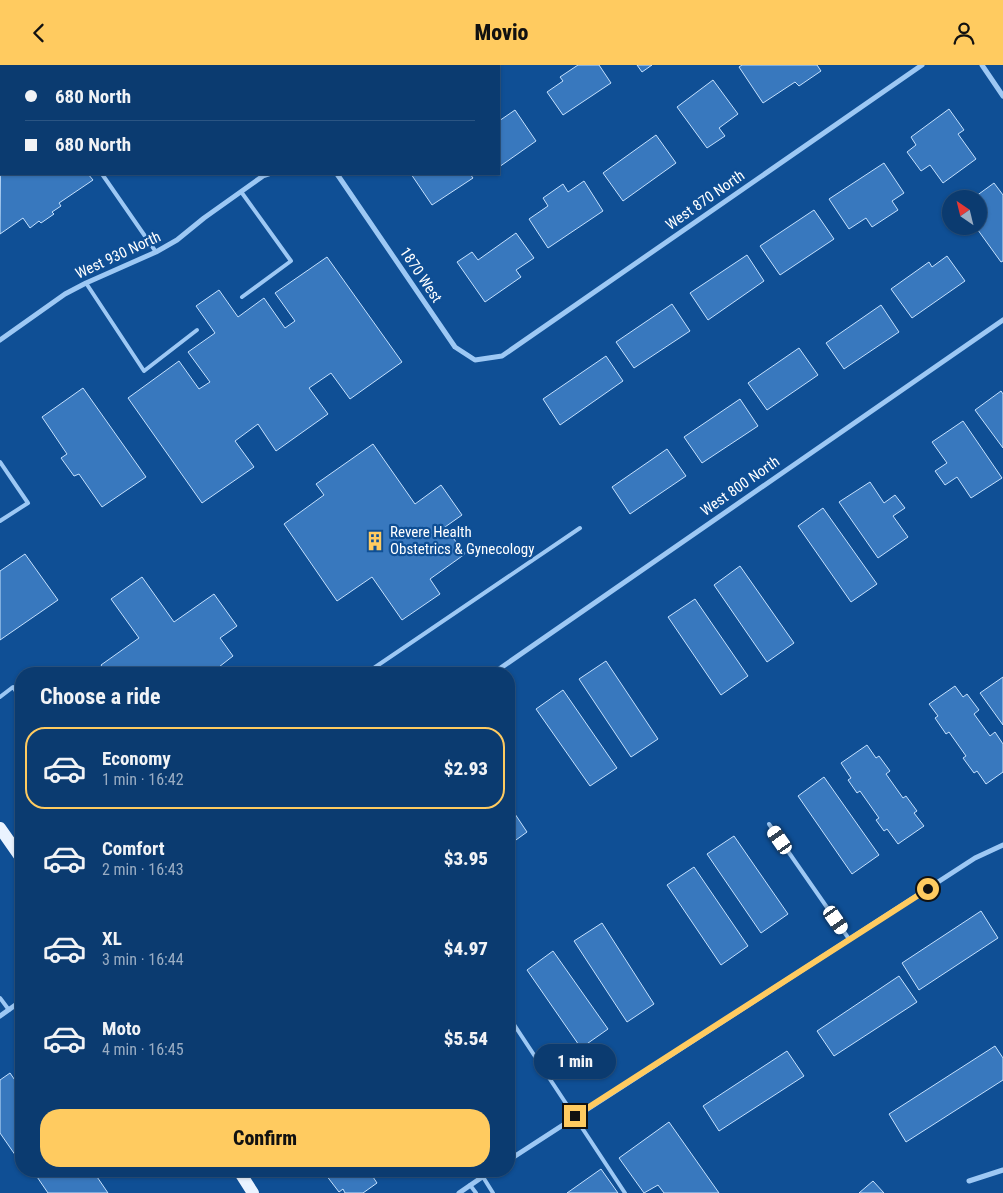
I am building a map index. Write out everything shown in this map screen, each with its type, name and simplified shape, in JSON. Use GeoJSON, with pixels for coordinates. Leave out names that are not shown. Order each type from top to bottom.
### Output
{"type":"FeatureCollection","features":[{"type":"Feature","properties":{"kind":"main road"},"geometry":{"type":"LineString","coordinates":[[0,828],[15,849]]}},
{"type":"Feature","properties":{"kind":"main road"},"geometry":{"type":"LineString","coordinates":[[243,1177],[253,1193]]}},
{"type":"Feature","properties":{"kind":"street","name":"West 870 North"},"geometry":{"type":"LineString","coordinates":[[502,357],[922,65]]}},
{"type":"Feature","properties":{"kind":"street"},"geometry":{"type":"LineString","coordinates":[[982,65],[1003,96]]}},
{"type":"Feature","properties":{"kind":"street","name":"West 930 North"},"geometry":{"type":"LineString","coordinates":[[1,337],[86,283],[156,252],[177,240],[204,218],[266,175]]}},
{"type":"Feature","properties":{"kind":"street","name":"1870 West"},"geometry":{"type":"LineString","coordinates":[[338,175],[455,347],[475,360],[502,357]]}},
{"type":"Feature","properties":{"kind":"street","name":"West 800 North"},"geometry":{"type":"LineString","coordinates":[[502,667],[1003,320]]}},
{"type":"Feature","properties":{"kind":"street"},"geometry":{"type":"LineString","coordinates":[[515,1156],[975,858],[1003,845]]}},
{"type":"Feature","properties":{"kind":"street"},"geometry":{"type":"LineString","coordinates":[[0,1016],[15,1006]]}},
{"type":"Feature","properties":{"kind":"street"},"geometry":{"type":"LineString","coordinates":[[969,1181],[1003,1170]]}},
{"type":"Feature","properties":{"kind":"street"},"geometry":{"type":"LineString","coordinates":[[459,1193],[483,1177]]}},
{"type":"Feature","properties":{"kind":"lane"},"geometry":{"type":"LineString","coordinates":[[103,175],[156,252]]}},
{"type":"Feature","properties":{"kind":"lane"},"geometry":{"type":"LineString","coordinates":[[242,193],[291,261],[242,297]]}},
{"type":"Feature","properties":{"kind":"lane"},"geometry":{"type":"LineString","coordinates":[[86,283],[144,371],[197,331]]}},
{"type":"Feature","properties":{"kind":"lane"},"geometry":{"type":"LineString","coordinates":[[0,462],[28,503],[0,521]]}},
{"type":"Feature","properties":{"kind":"lane"},"geometry":{"type":"LineString","coordinates":[[376,667],[580,529]]}},
{"type":"Feature","properties":{"kind":"lane"},"geometry":{"type":"LineString","coordinates":[[0,697],[13,687],[15,690]]}},
{"type":"Feature","properties":{"kind":"lane"},"geometry":{"type":"LineString","coordinates":[[769,824],[850,939]]}},
{"type":"Feature","properties":{"kind":"lane"},"geometry":{"type":"LineString","coordinates":[[0,998],[9,1010]]}},
{"type":"Feature","properties":{"kind":"lane"},"geometry":{"type":"LineString","coordinates":[[515,1026],[625,1193]]}},
{"type":"Feature","properties":{"kind":"lane"},"geometry":{"type":"LineString","coordinates":[[483,1177],[493,1193]]}},
{"type":"Feature","properties":{"kind":"lane"},"geometry":{"type":"LineString","coordinates":[[470,1185],[476,1193]]}},
{"type":"Feature","properties":{"kind":"building"},"geometry":{"type":"Polygon","coordinates":[[[578,65],[599,65],[611,83],[563,115],[547,92],[563,81],[560,77],[578,65]]]}},
{"type":"Feature","properties":{"kind":"building"},"geometry":{"type":"Polygon","coordinates":[[[637,65],[652,65],[642,72],[637,65]]]}},
{"type":"Feature","properties":{"kind":"building"},"geometry":{"type":"Polygon","coordinates":[[[742,65],[817,65],[821,71],[799,86],[795,82],[763,103],[739,67],[742,65]]]}},
{"type":"Feature","properties":{"kind":"building"},"geometry":{"type":"Polygon","coordinates":[[[713,80],[738,114],[719,128],[725,136],[707,148],[677,107],[713,80]]]}},
{"type":"Feature","properties":{"kind":"building"},"geometry":{"type":"Polygon","coordinates":[[[949,109],[964,130],[958,134],[976,159],[943,183],[930,165],[921,171],[907,152],[916,145],[911,137],[949,109]]]}},
{"type":"Feature","properties":{"kind":"building"},"geometry":{"type":"Polygon","coordinates":[[[515,110],[536,141],[500,166],[500,120],[515,110]]]}},
{"type":"Feature","properties":{"kind":"building"},"geometry":{"type":"Polygon","coordinates":[[[656,135],[676,163],[623,201],[603,173],[656,135]]]}},
{"type":"Feature","properties":{"kind":"building"},"geometry":{"type":"Polygon","coordinates":[[[884,163],[904,193],[892,201],[898,210],[872,227],[866,218],[849,229],[829,199],[884,163]]]}},
{"type":"Feature","properties":{"kind":"building"},"geometry":{"type":"Polygon","coordinates":[[[0,175],[89,175],[93,180],[59,203],[61,206],[52,212],[54,214],[41,223],[39,221],[30,228],[23,218],[0,234],[0,175]]]}},
{"type":"Feature","properties":{"kind":"building"},"geometry":{"type":"Polygon","coordinates":[[[412,175],[471,175],[473,178],[432,205],[412,175]]]}},
{"type":"Feature","properties":{"kind":"building"},"geometry":{"type":"Polygon","coordinates":[[[584,181],[603,211],[548,248],[529,219],[548,206],[543,198],[563,184],[568,192],[584,181]]]}},
{"type":"Feature","properties":{"kind":"building"},"geometry":{"type":"Polygon","coordinates":[[[994,183],[1003,195],[1003,261],[1001,262],[982,235],[988,235],[988,190],[984,190],[994,183]]]}},
{"type":"Feature","properties":{"kind":"building"},"geometry":{"type":"Polygon","coordinates":[[[814,210],[834,239],[780,275],[760,246],[814,210]]]}},
{"type":"Feature","properties":{"kind":"building"},"geometry":{"type":"Polygon","coordinates":[[[516,233],[534,258],[516,270],[521,277],[485,302],[457,262],[472,252],[478,260],[516,233]]]}},
{"type":"Feature","properties":{"kind":"building"},"geometry":{"type":"Polygon","coordinates":[[[747,255],[764,281],[708,320],[690,293],[747,255]]]}},
{"type":"Feature","properties":{"kind":"building"},"geometry":{"type":"Polygon","coordinates":[[[947,256],[965,281],[912,318],[891,289],[929,262],[932,267],[947,256]]]}},
{"type":"Feature","properties":{"kind":"building"},"geometry":{"type":"Polygon","coordinates":[[[327,257],[402,362],[350,399],[331,373],[309,388],[328,414],[276,451],[258,424],[235,441],[254,467],[202,503],[128,398],[179,361],[199,389],[210,382],[188,352],[215,333],[196,306],[219,290],[238,317],[264,298],[285,328],[295,321],[275,293],[327,257]]]}},
{"type":"Feature","properties":{"kind":"building"},"geometry":{"type":"Polygon","coordinates":[[[672,304],[690,331],[634,368],[616,342],[672,304]]]}},
{"type":"Feature","properties":{"kind":"building"},"geometry":{"type":"Polygon","coordinates":[[[881,305],[899,332],[844,369],[826,343],[881,305]]]}},
{"type":"Feature","properties":{"kind":"building"},"geometry":{"type":"Polygon","coordinates":[[[799,348],[818,375],[767,410],[748,383],[799,348]]]}},
{"type":"Feature","properties":{"kind":"building"},"geometry":{"type":"Polygon","coordinates":[[[606,356],[623,381],[560,425],[543,399],[606,356]]]}},
{"type":"Feature","properties":{"kind":"building"},"geometry":{"type":"Polygon","coordinates":[[[83,388],[146,477],[102,507],[79,474],[74,476],[61,458],[67,454],[42,417],[83,388]]]}},
{"type":"Feature","properties":{"kind":"building"},"geometry":{"type":"Polygon","coordinates":[[[1001,391],[1003,394],[1003,448],[975,410],[1001,391]]]}},
{"type":"Feature","properties":{"kind":"building"},"geometry":{"type":"Polygon","coordinates":[[[740,399],[758,426],[702,463],[684,437],[740,399]]]}},
{"type":"Feature","properties":{"kind":"building"},"geometry":{"type":"Polygon","coordinates":[[[963,421],[1002,478],[971,498],[957,477],[945,485],[935,471],[947,463],[932,442],[963,421]]]}},
{"type":"Feature","properties":{"kind":"building","name":"Revere Health Obstetrics & Gynecology"},"geometry":{"type":"Polygon","coordinates":[[[373,444],[415,504],[441,485],[462,515],[445,527],[465,554],[430,579],[440,594],[402,620],[372,577],[337,601],[284,524],[324,495],[316,484],[373,444]]]}},
{"type":"Feature","properties":{"kind":"building"},"geometry":{"type":"Polygon","coordinates":[[[667,449],[686,476],[630,514],[612,487],[667,449]]]}},
{"type":"Feature","properties":{"kind":"building"},"geometry":{"type":"Polygon","coordinates":[[[870,482],[884,503],[895,495],[905,508],[893,516],[908,537],[878,558],[839,502],[870,482]]]}},
{"type":"Feature","properties":{"kind":"building"},"geometry":{"type":"Polygon","coordinates":[[[823,508],[877,584],[851,602],[798,526],[823,508]]]}},
{"type":"Feature","properties":{"kind":"building"},"geometry":{"type":"Polygon","coordinates":[[[25,554],[58,600],[0,640],[0,571],[25,554]]]}},
{"type":"Feature","properties":{"kind":"building"},"geometry":{"type":"Polygon","coordinates":[[[740,566],[794,643],[767,662],[714,585],[740,566]]]}},
{"type":"Feature","properties":{"kind":"building"},"geometry":{"type":"Polygon","coordinates":[[[142,577],[174,622],[214,594],[237,626],[220,638],[233,656],[219,667],[102,667],[101,665],[139,638],[111,599],[142,577]]]}},
{"type":"Feature","properties":{"kind":"building"},"geometry":{"type":"Polygon","coordinates":[[[695,599],[748,676],[721,695],[668,617],[695,599]]]}},
{"type":"Feature","properties":{"kind":"building"},"geometry":{"type":"Polygon","coordinates":[[[606,661],[658,739],[631,757],[579,679],[606,661]]]}},
{"type":"Feature","properties":{"kind":"building"},"geometry":{"type":"Polygon","coordinates":[[[1003,677],[1003,725],[980,693],[1003,677]]]}},
{"type":"Feature","properties":{"kind":"building"},"geometry":{"type":"Polygon","coordinates":[[[955,686],[963,697],[967,694],[979,710],[974,714],[990,736],[995,732],[1003,744],[1003,772],[986,784],[977,771],[974,773],[963,758],[966,756],[949,732],[946,734],[935,718],[938,716],[929,704],[955,686]]]}},
{"type":"Feature","properties":{"kind":"building"},"geometry":{"type":"Polygon","coordinates":[[[563,690],[617,768],[590,786],[536,709],[563,690]]]}},
{"type":"Feature","properties":{"kind":"building"},"geometry":{"type":"Polygon","coordinates":[[[867,745],[876,758],[879,756],[890,771],[886,774],[903,798],[906,796],[917,811],[914,813],[924,826],[898,844],[887,829],[884,831],[876,820],[879,818],[860,791],[857,793],[848,780],[851,778],[841,763],[867,745]]]}},
{"type":"Feature","properties":{"kind":"building"},"geometry":{"type":"Polygon","coordinates":[[[824,777],[879,855],[852,874],[798,796],[824,777]]]}},
{"type":"Feature","properties":{"kind":"building"},"geometry":{"type":"Polygon","coordinates":[[[515,814],[527,832],[515,841],[515,814]]]}},
{"type":"Feature","properties":{"kind":"building"},"geometry":{"type":"Polygon","coordinates":[[[734,836],[788,914],[761,933],[707,854],[734,836]]]}},
{"type":"Feature","properties":{"kind":"building"},"geometry":{"type":"Polygon","coordinates":[[[694,867],[748,946],[721,965],[667,885],[694,867]]]}},
{"type":"Feature","properties":{"kind":"building"},"geometry":{"type":"Polygon","coordinates":[[[981,911],[998,938],[919,990],[902,963],[981,911]]]}},
{"type":"Feature","properties":{"kind":"building"},"geometry":{"type":"Polygon","coordinates":[[[602,923],[654,1004],[627,1022],[574,941],[602,923]]]}},
{"type":"Feature","properties":{"kind":"building"},"geometry":{"type":"Polygon","coordinates":[[[553,951],[608,1029],[581,1048],[527,970],[553,951]]]}},
{"type":"Feature","properties":{"kind":"building"},"geometry":{"type":"Polygon","coordinates":[[[899,976],[917,1002],[834,1056],[817,1031],[899,976]]]}},
{"type":"Feature","properties":{"kind":"building"},"geometry":{"type":"Polygon","coordinates":[[[995,1046],[1003,1058],[1003,1080],[906,1142],[889,1114],[995,1046]]]}},
{"type":"Feature","properties":{"kind":"building"},"geometry":{"type":"Polygon","coordinates":[[[787,1051],[804,1076],[719,1131],[703,1106],[787,1051]]]}},
{"type":"Feature","properties":{"kind":"building"},"geometry":{"type":"Polygon","coordinates":[[[10,1073],[15,1080],[15,1155],[0,1133],[0,1080],[10,1073]]]}},
{"type":"Feature","properties":{"kind":"building"},"geometry":{"type":"Polygon","coordinates":[[[669,1122],[719,1193],[664,1193],[658,1185],[644,1193],[619,1158],[669,1122]]]}},
{"type":"Feature","properties":{"kind":"building"},"geometry":{"type":"Polygon","coordinates":[[[601,1169],[618,1193],[567,1193],[601,1169]]]}},
{"type":"Feature","properties":{"kind":"building"},"geometry":{"type":"Polygon","coordinates":[[[37,1177],[97,1177],[108,1193],[48,1193],[37,1177]]]}},
{"type":"Feature","properties":{"kind":"building"},"geometry":{"type":"Polygon","coordinates":[[[328,1177],[373,1177],[377,1183],[363,1193],[345,1193],[343,1189],[339,1192],[328,1177]]]}},
{"type":"Feature","properties":{"kind":"building"},"geometry":{"type":"Polygon","coordinates":[[[873,1181],[884,1193],[859,1193],[873,1181]]]}},
{"type":"Feature","properties":{"kind":"place","name":"Revere Health Obstetrics & Gynecology"},"geometry":{"type":"Point","coordinates":[375,541]}},
{"type":"Feature","properties":{"kind":"route"},"geometry":{"type":"LineString","coordinates":[[575,1116],[928,889]]}}]}
